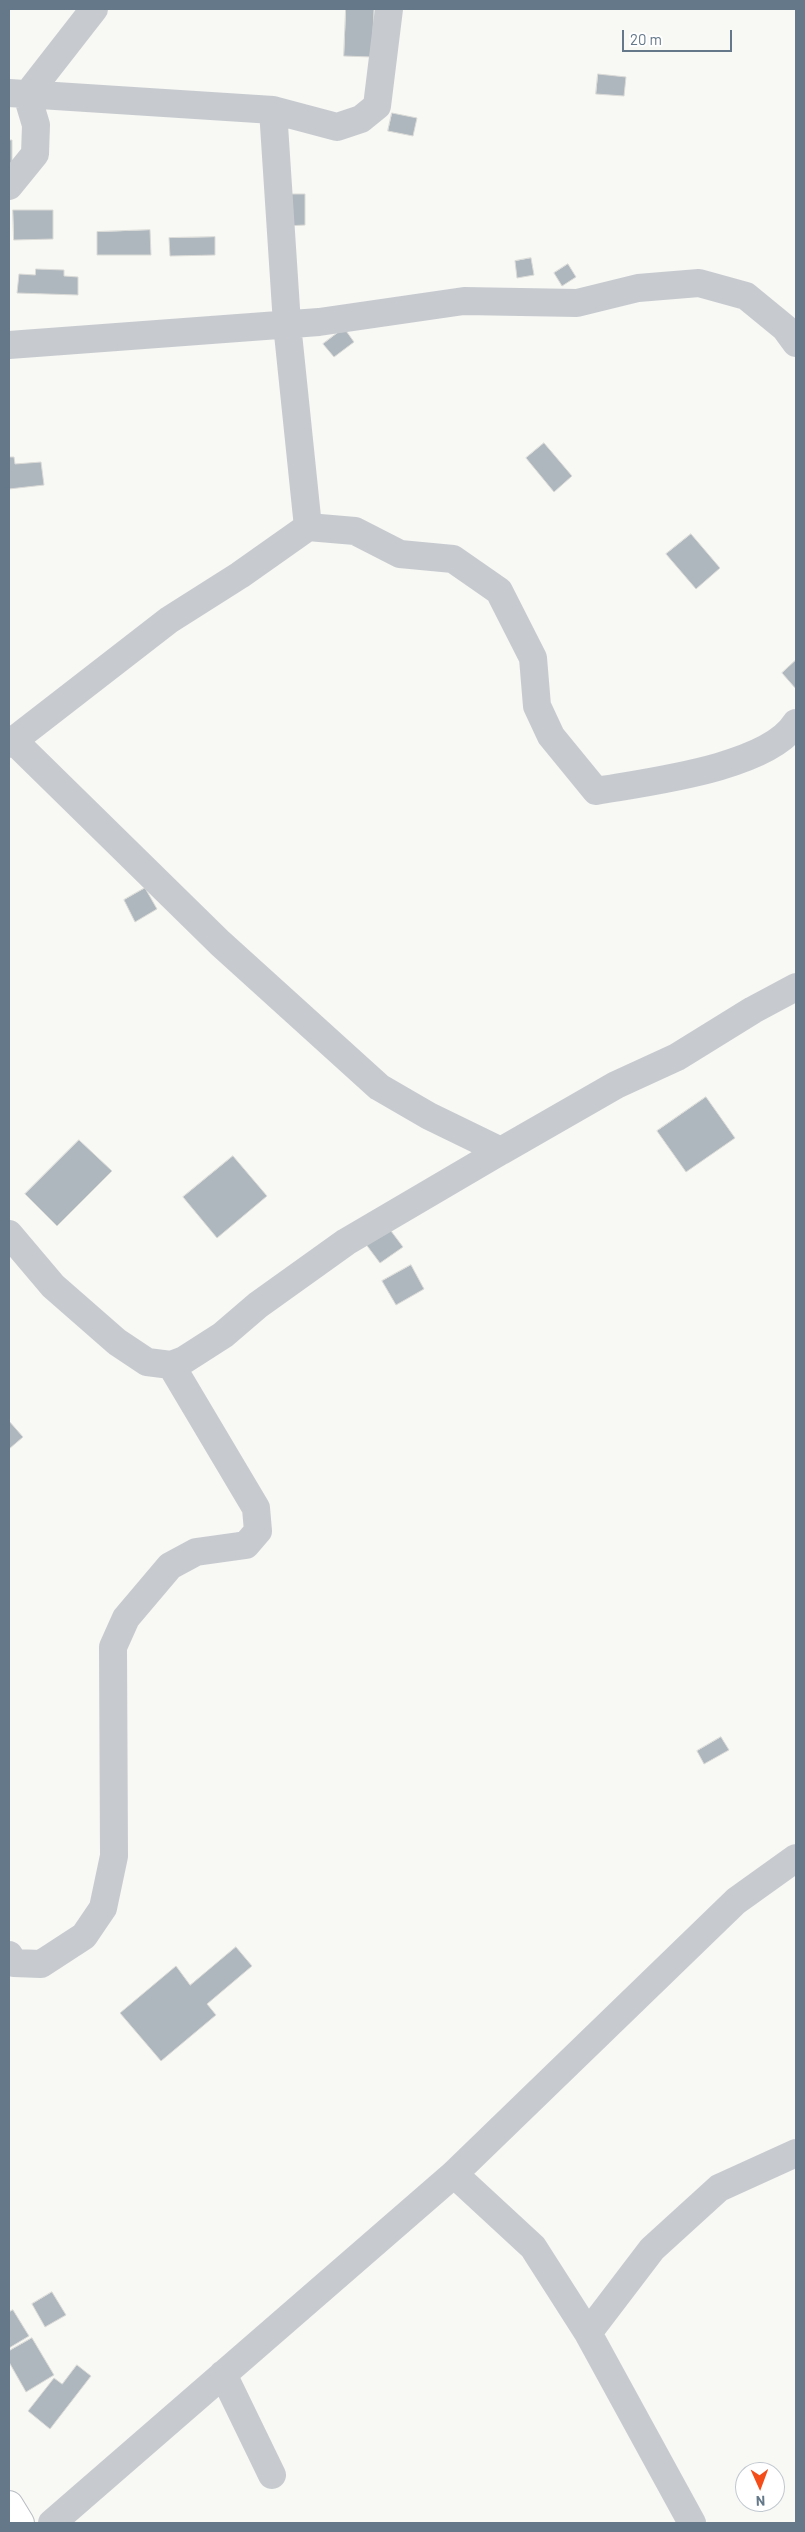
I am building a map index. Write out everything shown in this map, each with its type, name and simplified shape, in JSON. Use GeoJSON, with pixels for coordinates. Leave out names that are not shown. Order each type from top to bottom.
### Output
{"type":"FeatureCollection","features":[{"type":"Feature","properties":{"kind":"main road"},"geometry":{"type":"LineString","coordinates":[[9,2505],[20,2523]]}},
{"type":"Feature","properties":{"kind":"street"},"geometry":{"type":"LineString","coordinates":[[18,94],[94,9]]}},
{"type":"Feature","properties":{"kind":"street"},"geometry":{"type":"LineString","coordinates":[[18,94],[273,110],[337,127],[362,119],[377,106],[389,9]]}},
{"type":"Feature","properties":{"kind":"street"},"geometry":{"type":"LineString","coordinates":[[9,186],[35,154],[36,125],[18,94]]}},
{"type":"Feature","properties":{"kind":"street"},"geometry":{"type":"LineString","coordinates":[[273,110],[287,324],[308,527]]}},
{"type":"Feature","properties":{"kind":"street"},"geometry":{"type":"LineString","coordinates":[[9,345],[319,322],[464,301],[577,303],[638,288],[699,283],[746,296],[785,328],[796,343]]}},
{"type":"Feature","properties":{"kind":"street"},"geometry":{"type":"LineString","coordinates":[[501,1151],[429,1116],[378,1087],[220,943],[11,742],[169,620],[240,575],[308,527],[355,531],[400,554],[453,559],[499,590],[533,658],[537,706],[551,736],[596,791],[704,771],[747,758],[790,733],[796,723]]}},
{"type":"Feature","properties":{"kind":"street"},"geometry":{"type":"LineString","coordinates":[[9,1234],[53,1286],[117,1342],[147,1362],[171,1365],[184,1360],[223,1335],[258,1305],[346,1242],[616,1085],[677,1057],[753,1010],[796,987]]}},
{"type":"Feature","properties":{"kind":"street"},"geometry":{"type":"LineString","coordinates":[[9,1955],[14,1963],[41,1964],[84,1936],[103,1908],[114,1856],[113,1647],[126,1618],[170,1566],[196,1552],[246,1544],[258,1531],[256,1508],[171,1365]]}},
{"type":"Feature","properties":{"kind":"street"},"geometry":{"type":"LineString","coordinates":[[52,2523],[454,2174],[736,1902],[796,1858]]}},
{"type":"Feature","properties":{"kind":"street"},"geometry":{"type":"LineString","coordinates":[[588,2333],[652,2249],[719,2188],[796,2153]]}},
{"type":"Feature","properties":{"kind":"street"},"geometry":{"type":"LineString","coordinates":[[454,2174],[533,2248],[588,2333],[692,2523]]}},
{"type":"Feature","properties":{"kind":"street"},"geometry":{"type":"LineString","coordinates":[[223,2374],[272,2475]]}},
{"type":"Feature","properties":{"kind":"building"},"geometry":{"type":"Polygon","coordinates":[[[346,9],[374,9],[372,57],[344,56],[346,9]]]}},
{"type":"Feature","properties":{"kind":"building"},"geometry":{"type":"Polygon","coordinates":[[[598,74],[626,77],[624,96],[596,94],[598,74]]]}},
{"type":"Feature","properties":{"kind":"building"},"geometry":{"type":"Polygon","coordinates":[[[392,113],[417,118],[413,136],[388,131],[392,113]]]}},
{"type":"Feature","properties":{"kind":"building"},"geometry":{"type":"Polygon","coordinates":[[[9,140],[12,140],[12,165],[9,165],[9,140]]]}},
{"type":"Feature","properties":{"kind":"building"},"geometry":{"type":"Polygon","coordinates":[[[285,194],[305,194],[305,225],[285,226],[285,194]]]}},
{"type":"Feature","properties":{"kind":"building"},"geometry":{"type":"Polygon","coordinates":[[[13,210],[53,210],[53,239],[14,240],[13,210]]]}},
{"type":"Feature","properties":{"kind":"building"},"geometry":{"type":"Polygon","coordinates":[[[150,230],[151,255],[97,255],[97,232],[150,230]]]}},
{"type":"Feature","properties":{"kind":"building"},"geometry":{"type":"Polygon","coordinates":[[[215,237],[215,255],[170,256],[169,238],[215,237]]]}},
{"type":"Feature","properties":{"kind":"building"},"geometry":{"type":"Polygon","coordinates":[[[531,258],[534,275],[517,278],[515,261],[531,258]]]}},
{"type":"Feature","properties":{"kind":"building"},"geometry":{"type":"Polygon","coordinates":[[[568,264],[576,277],[562,286],[554,273],[568,264]]]}},
{"type":"Feature","properties":{"kind":"building"},"geometry":{"type":"Polygon","coordinates":[[[36,269],[64,270],[64,276],[78,277],[78,295],[17,293],[19,274],[35,275],[36,269]]]}},
{"type":"Feature","properties":{"kind":"building"},"geometry":{"type":"Polygon","coordinates":[[[344,328],[354,342],[334,357],[323,344],[344,328]]]}},
{"type":"Feature","properties":{"kind":"building"},"geometry":{"type":"Polygon","coordinates":[[[544,443],[572,476],[554,492],[526,458],[544,443]]]}},
{"type":"Feature","properties":{"kind":"building"},"geometry":{"type":"Polygon","coordinates":[[[9,457],[14,457],[15,464],[41,462],[44,485],[9,489],[9,457]]]}},
{"type":"Feature","properties":{"kind":"building"},"geometry":{"type":"Polygon","coordinates":[[[691,534],[720,568],[696,589],[666,554],[691,534]]]}},
{"type":"Feature","properties":{"kind":"building"},"geometry":{"type":"Polygon","coordinates":[[[796,660],[796,689],[782,673],[796,660]]]}},
{"type":"Feature","properties":{"kind":"building"},"geometry":{"type":"Polygon","coordinates":[[[145,888],[157,909],[135,922],[124,900],[145,888]]]}},
{"type":"Feature","properties":{"kind":"building"},"geometry":{"type":"Polygon","coordinates":[[[706,1097],[735,1138],[686,1172],[657,1131],[706,1097]]]}},
{"type":"Feature","properties":{"kind":"building"},"geometry":{"type":"Polygon","coordinates":[[[79,1140],[112,1171],[57,1226],[25,1194],[79,1140]]]}},
{"type":"Feature","properties":{"kind":"building"},"geometry":{"type":"Polygon","coordinates":[[[233,1156],[267,1196],[217,1238],[183,1197],[233,1156]]]}},
{"type":"Feature","properties":{"kind":"building"},"geometry":{"type":"Polygon","coordinates":[[[388,1227],[403,1247],[380,1263],[365,1243],[388,1227]]]}},
{"type":"Feature","properties":{"kind":"building"},"geometry":{"type":"Polygon","coordinates":[[[411,1265],[424,1289],[396,1305],[382,1281],[411,1265]]]}},
{"type":"Feature","properties":{"kind":"building"},"geometry":{"type":"Polygon","coordinates":[[[9,1421],[23,1437],[9,1449],[9,1421]]]}},
{"type":"Feature","properties":{"kind":"building"},"geometry":{"type":"Polygon","coordinates":[[[721,1737],[729,1750],[704,1764],[697,1751],[721,1737]]]}},
{"type":"Feature","properties":{"kind":"building"},"geometry":{"type":"Polygon","coordinates":[[[236,1947],[252,1966],[207,2004],[216,2015],[161,2061],[120,2013],[176,1966],[190,1985],[236,1947]]]}},
{"type":"Feature","properties":{"kind":"building"},"geometry":{"type":"Polygon","coordinates":[[[52,2292],[66,2315],[45,2327],[32,2304],[52,2292]]]}},
{"type":"Feature","properties":{"kind":"building"},"geometry":{"type":"Polygon","coordinates":[[[13,2310],[29,2336],[9,2348],[9,2312],[13,2310]]]}},
{"type":"Feature","properties":{"kind":"building"},"geometry":{"type":"Polygon","coordinates":[[[32,2338],[54,2375],[26,2392],[9,2362],[9,2351],[32,2338]]]}},
{"type":"Feature","properties":{"kind":"building"},"geometry":{"type":"Polygon","coordinates":[[[77,2365],[91,2376],[50,2429],[28,2411],[54,2378],[62,2384],[77,2365]]]}}]}
